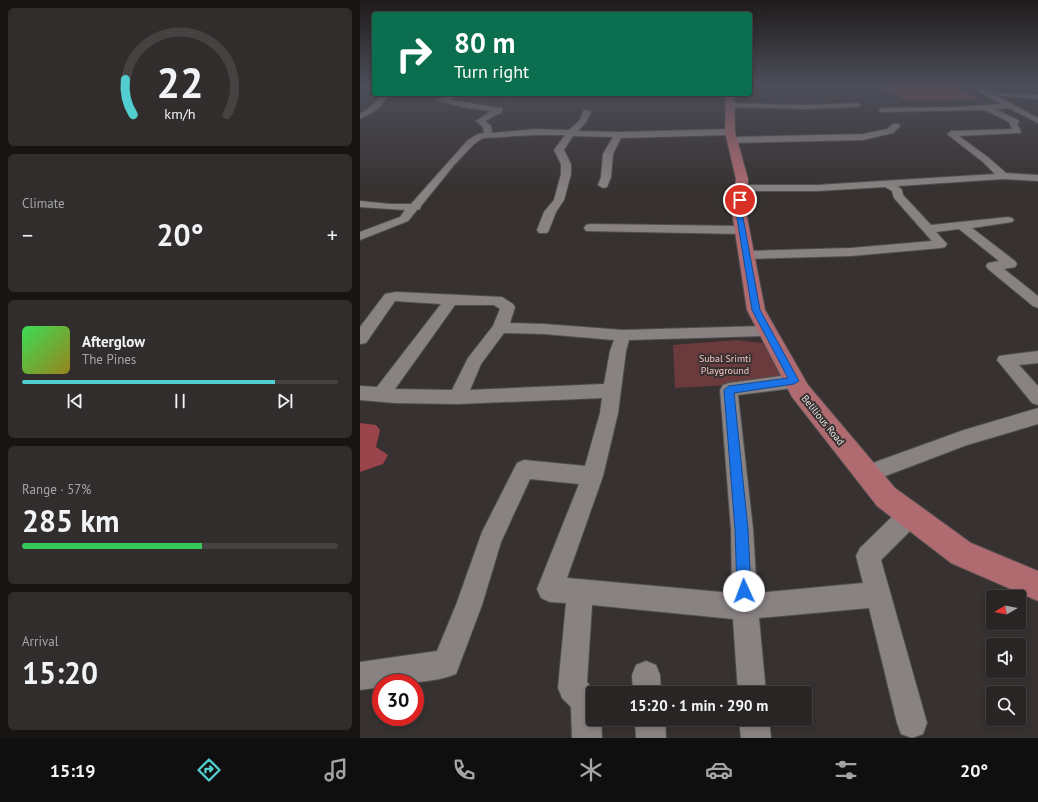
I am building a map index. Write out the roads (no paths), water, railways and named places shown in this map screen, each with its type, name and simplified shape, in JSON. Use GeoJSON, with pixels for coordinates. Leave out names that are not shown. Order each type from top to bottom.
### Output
{"type":"FeatureCollection","features":[{"type":"Feature","properties":{"kind":"main road","name":"Belilious Road"},"geometry":{"type":"LineString","coordinates":[[732,120],[732,133],[742,179],[739,212],[756,310],[800,391],[886,497],[961,553],[1038,586]]}},
{"type":"Feature","properties":{"kind":"street"},"geometry":{"type":"LineString","coordinates":[[481,120],[487,126],[488,134]]}},
{"type":"Feature","properties":{"kind":"street"},"geometry":{"type":"LineString","coordinates":[[543,230],[550,212],[559,200],[565,180],[566,164],[559,150],[571,133],[583,120]]}},
{"type":"Feature","properties":{"kind":"street"},"geometry":{"type":"LineString","coordinates":[[1003,176],[986,160],[951,134],[1016,131],[1013,123],[1015,122],[1011,120]]}},
{"type":"Feature","properties":{"kind":"street"},"geometry":{"type":"LineString","coordinates":[[360,236],[404,219],[416,207],[437,178],[471,142],[488,134],[535,132],[621,135],[732,133],[863,137],[890,130],[896,126]]}},
{"type":"Feature","properties":{"kind":"street"},"geometry":{"type":"LineString","coordinates":[[603,185],[606,177],[608,154],[618,135],[621,135]]}},
{"type":"Feature","properties":{"kind":"street"},"geometry":{"type":"LineString","coordinates":[[742,188],[817,188],[1003,176],[1038,178]]}},
{"type":"Feature","properties":{"kind":"street"},"geometry":{"type":"LineString","coordinates":[[747,255],[851,252],[941,244],[898,196],[897,190],[888,184]]}},
{"type":"Feature","properties":{"kind":"street"},"geometry":{"type":"LineString","coordinates":[[360,204],[390,207],[416,207]]}},
{"type":"Feature","properties":{"kind":"street"},"geometry":{"type":"LineString","coordinates":[[928,229],[1008,220]]}},
{"type":"Feature","properties":{"kind":"street"},"geometry":{"type":"LineString","coordinates":[[961,225],[1010,264],[993,266],[1038,303]]}},
{"type":"Feature","properties":{"kind":"street"},"geometry":{"type":"LineString","coordinates":[[590,228],[742,230]]}},
{"type":"Feature","properties":{"kind":"street"},"geometry":{"type":"LineString","coordinates":[[360,339],[390,297],[402,296],[451,300],[497,300],[508,307],[500,328],[474,362],[458,397]]}},
{"type":"Feature","properties":{"kind":"street"},"geometry":{"type":"LineString","coordinates":[[382,394],[451,300]]}},
{"type":"Feature","properties":{"kind":"street"},"geometry":{"type":"LineString","coordinates":[[500,328],[544,329],[623,335],[767,331]]}},
{"type":"Feature","properties":{"kind":"street"},"geometry":{"type":"LineString","coordinates":[[623,335],[618,351],[606,426],[593,476],[550,589],[745,607],[878,594]]}},
{"type":"Feature","properties":{"kind":"street"},"geometry":{"type":"LineString","coordinates":[[1038,357],[1005,360],[1030,379],[1038,398]]}},
{"type":"Feature","properties":{"kind":"street"},"geometry":{"type":"LineString","coordinates":[[751,686],[745,607],[742,529],[729,390],[794,381]]}},
{"type":"Feature","properties":{"kind":"street"},"geometry":{"type":"LineString","coordinates":[[360,393],[401,397],[458,397],[611,391]]}},
{"type":"Feature","properties":{"kind":"street"},"geometry":{"type":"LineString","coordinates":[[867,474],[964,438],[1038,416]]}},
{"type":"Feature","properties":{"kind":"street"},"geometry":{"type":"LineString","coordinates":[[360,676],[446,664],[469,605],[490,540],[524,469],[593,476]]}},
{"type":"Feature","properties":{"kind":"street"},"geometry":{"type":"LineString","coordinates":[[910,515],[868,556],[912,723]]}},
{"type":"Feature","properties":{"kind":"street"},"geometry":{"type":"LineString","coordinates":[[580,591],[572,688],[585,701],[587,738]]}},
{"type":"Feature","properties":{"kind":"street"},"geometry":{"type":"LineString","coordinates":[[650,726],[651,738]]}},
{"type":"Feature","properties":{"kind":"street"},"geometry":{"type":"LineString","coordinates":[[755,726],[756,738]]}},
{"type":"Feature","properties":{"kind":"park label","name":"Subal Srimti Playground"},"geometry":{"type":"Point","coordinates":[725,364]}}]}
